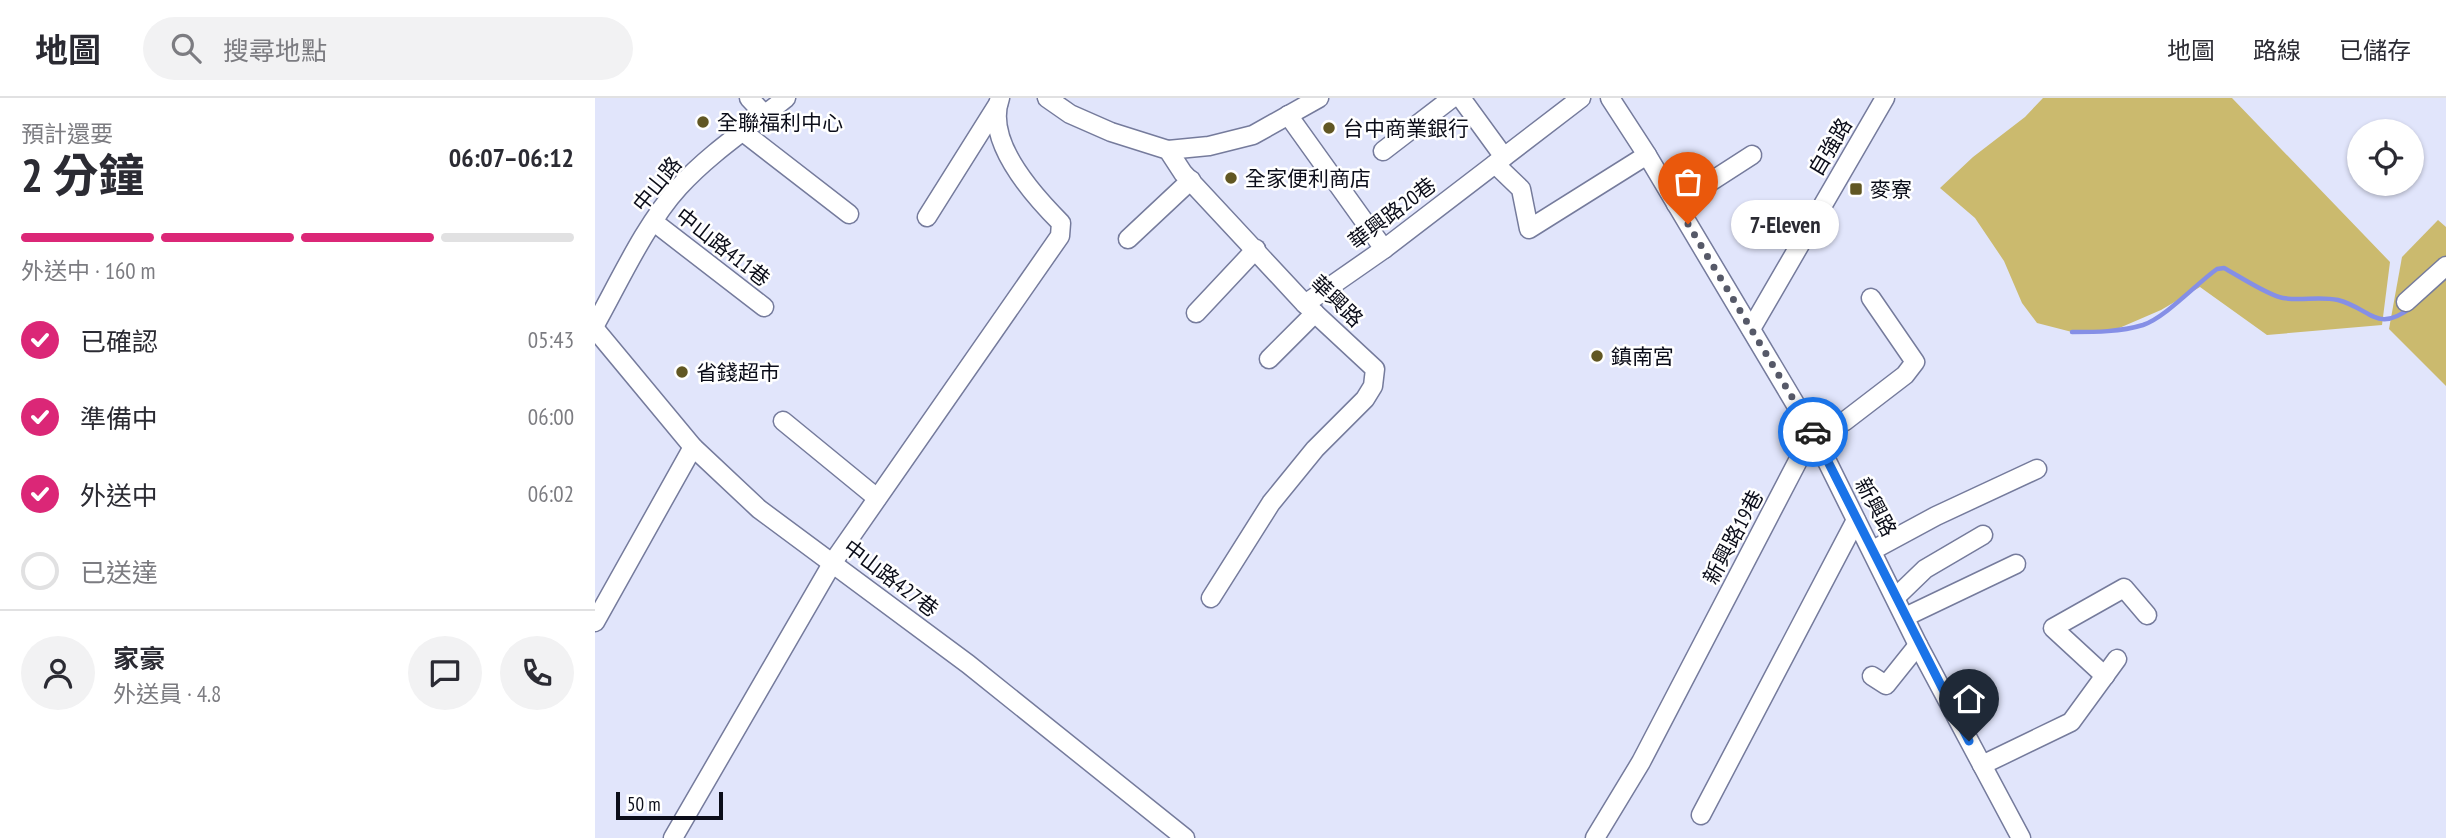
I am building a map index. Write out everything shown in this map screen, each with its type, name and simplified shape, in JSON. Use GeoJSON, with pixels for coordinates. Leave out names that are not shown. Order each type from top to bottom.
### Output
{"type":"FeatureCollection","features":[{"type":"Feature","properties":{"kind":"street"},"geometry":{"type":"LineString","coordinates":[[749,98],[765,115]]}},
{"type":"Feature","properties":{"kind":"street","name":"中山路"},"geometry":{"type":"LineString","coordinates":[[595,327],[654,222],[677,189],[703,163],[786,98]]}},
{"type":"Feature","properties":{"kind":"street"},"geometry":{"type":"LineString","coordinates":[[1047,98],[1070,114],[1111,132],[1168,150],[1209,146],[1253,135],[1319,98]]}},
{"type":"Feature","properties":{"kind":"street"},"geometry":{"type":"LineString","coordinates":[[1383,152],[1452,98]]}},
{"type":"Feature","properties":{"kind":"street"},"geometry":{"type":"LineString","coordinates":[[1461,98],[1499,160],[1521,189],[1529,229],[1647,155]]}},
{"type":"Feature","properties":{"kind":"street","name":"華興路20巷"},"geometry":{"type":"LineString","coordinates":[[1269,359],[1310,308],[1384,248],[1581,98]]}},
{"type":"Feature","properties":{"kind":"street","name":"新興路"},"geometry":{"type":"LineString","coordinates":[[1611,98],[1815,437],[1919,645],[2021,838]]}},
{"type":"Feature","properties":{"kind":"street","name":"自強路"},"geometry":{"type":"LineString","coordinates":[[1751,329],[1885,98]]}},
{"type":"Feature","properties":{"kind":"street"},"geometry":{"type":"LineString","coordinates":[[927,216],[999,101]]}},
{"type":"Feature","properties":{"kind":"street"},"geometry":{"type":"LineString","coordinates":[[673,838],[833,562],[1060,236],[1061,223],[1019,174],[1005,152],[999,130],[999,101]]}},
{"type":"Feature","properties":{"kind":"street"},"geometry":{"type":"LineString","coordinates":[[1288,115],[1384,248]]}},
{"type":"Feature","properties":{"kind":"street"},"geometry":{"type":"LineString","coordinates":[[743,132],[849,214]]}},
{"type":"Feature","properties":{"kind":"street","name":"華興路"},"geometry":{"type":"LineString","coordinates":[[1168,150],[1191,180],[1310,308],[1375,369],[1373,386],[1365,399],[1315,449],[1271,503],[1211,598]]}},
{"type":"Feature","properties":{"kind":"street"},"geometry":{"type":"LineString","coordinates":[[1676,204],[1752,155]]}},
{"type":"Feature","properties":{"kind":"street"},"geometry":{"type":"LineString","coordinates":[[1128,239],[1191,180]]}},
{"type":"Feature","properties":{"kind":"street","name":"中山路411巷"},"geometry":{"type":"LineString","coordinates":[[654,222],[764,307]]}},
{"type":"Feature","properties":{"kind":"street"},"geometry":{"type":"LineString","coordinates":[[1196,313],[1256,249]]}},
{"type":"Feature","properties":{"kind":"street"},"geometry":{"type":"LineString","coordinates":[[2406,302],[2446,266]]}},
{"type":"Feature","properties":{"kind":"street","name":"新興路19巷"},"geometry":{"type":"LineString","coordinates":[[1595,838],[1641,762],[1802,453],[1815,437],[1845,421],[1905,375],[1915,362],[1871,298]]}},
{"type":"Feature","properties":{"kind":"street","name":"中山路427巷"},"geometry":{"type":"LineString","coordinates":[[595,327],[693,447],[759,509],[968,664],[1184,838]]}},
{"type":"Feature","properties":{"kind":"street"},"geometry":{"type":"LineString","coordinates":[[783,421],[877,498]]}},
{"type":"Feature","properties":{"kind":"street"},"geometry":{"type":"LineString","coordinates":[[595,622],[693,447]]}},
{"type":"Feature","properties":{"kind":"street"},"geometry":{"type":"LineString","coordinates":[[1873,550],[1936,516],[2037,469]]}},
{"type":"Feature","properties":{"kind":"street"},"geometry":{"type":"LineString","coordinates":[[1701,815],[1856,520]]}},
{"type":"Feature","properties":{"kind":"street"},"geometry":{"type":"LineString","coordinates":[[1896,597],[1925,569],[1983,535]]}},
{"type":"Feature","properties":{"kind":"street"},"geometry":{"type":"LineString","coordinates":[[1905,617],[2016,564]]}},
{"type":"Feature","properties":{"kind":"street"},"geometry":{"type":"LineString","coordinates":[[2105,676],[2053,628],[2124,588],[2147,615]]}},
{"type":"Feature","properties":{"kind":"street"},"geometry":{"type":"LineString","coordinates":[[1872,676],[1886,685],[1919,645]]}},
{"type":"Feature","properties":{"kind":"street"},"geometry":{"type":"LineString","coordinates":[[1982,765],[2071,722],[2117,659]]}},
{"type":"Feature","properties":{"kind":"shaded area"},"geometry":{"type":"Polygon","coordinates":[[[2043,98],[2232,98],[2390,262],[2382,325],[2267,335],[2200,287],[2161,310],[2110,332],[2072,332],[2037,323],[2022,303],[2004,261],[1975,218],[1940,188],[1973,157],[2025,117],[2043,98]]]}},
{"type":"Feature","properties":{"kind":"shaded area"},"geometry":{"type":"Polygon","coordinates":[[[2438,220],[2446,227],[2446,386],[2389,329],[2402,257],[2438,220]]]}},
{"type":"Feature","properties":{"kind":"waterway"},"geometry":{"type":"LineString","coordinates":[[2072,332],[2099,332],[2143,325],[2171,308],[2217,269],[2224,268],[2277,296],[2290,299],[2338,300],[2382,319],[2390,319],[2412,307]]}},
{"type":"Feature","properties":{"kind":"way so far"},"geometry":{"type":"LineString","coordinates":[[1688,224],[1813,432]]}},
{"type":"Feature","properties":{"kind":"place","name":"全聯福利中心"},"geometry":{"type":"Point","coordinates":[703,122]}},
{"type":"Feature","properties":{"kind":"place","name":"台中商業銀行"},"geometry":{"type":"Point","coordinates":[1329,128]}},
{"type":"Feature","properties":{"kind":"place","name":"全家便利商店"},"geometry":{"type":"Point","coordinates":[1231,178]}},
{"type":"Feature","properties":{"kind":"place","name":"麥寮"},"geometry":{"type":"Point","coordinates":[1856,189]}},
{"type":"Feature","properties":{"kind":"place","name":"7-Eleven"},"geometry":{"type":"Point","coordinates":[1688,224]}},
{"type":"Feature","properties":{"kind":"place","name":"鎮南宮"},"geometry":{"type":"Point","coordinates":[1597,356]}},
{"type":"Feature","properties":{"kind":"place","name":"省錢超市"},"geometry":{"type":"Point","coordinates":[682,372]}},
{"type":"Feature","properties":{"kind":"route"},"geometry":{"type":"LineString","coordinates":[[1813,432],[1969,741]]}}]}
